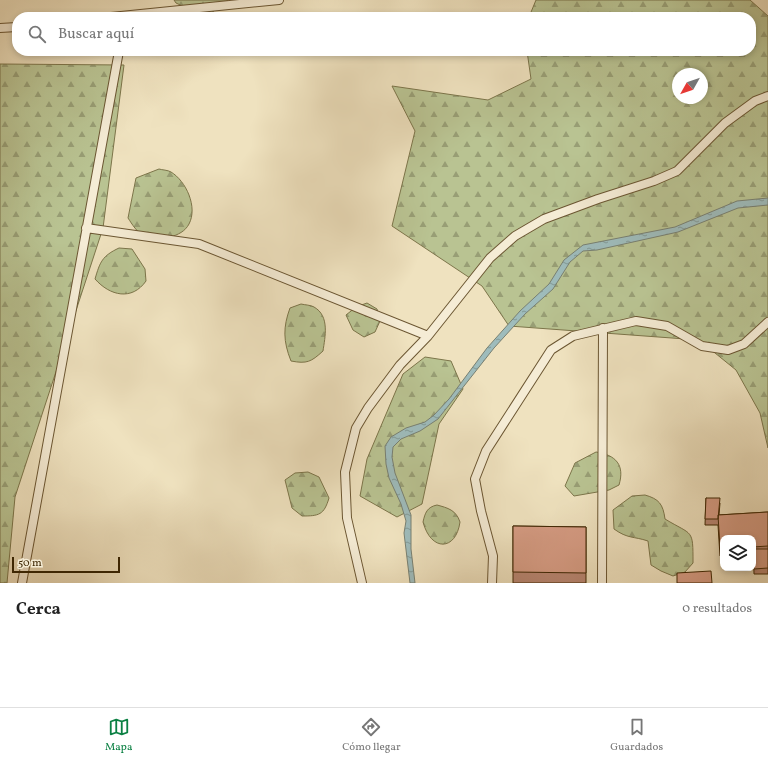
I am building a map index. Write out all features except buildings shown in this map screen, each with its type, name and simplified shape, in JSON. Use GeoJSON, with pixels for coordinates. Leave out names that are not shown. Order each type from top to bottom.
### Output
{"type":"FeatureCollection","features":[{"type":"Feature","properties":{"kind":"lane"},"geometry":{"type":"LineString","coordinates":[[164,12],[279,0]]}},
{"type":"Feature","properties":{"kind":"lane"},"geometry":{"type":"LineString","coordinates":[[0,28],[12,27]]}},
{"type":"Feature","properties":{"kind":"lane"},"geometry":{"type":"LineString","coordinates":[[22,583],[118,56]]}},
{"type":"Feature","properties":{"kind":"lane"},"geometry":{"type":"LineString","coordinates":[[362,583],[347,518],[346,472],[356,428],[368,408],[400,365],[428,336],[490,258],[515,236],[544,219],[598,199],[654,181],[677,171],[725,123],[755,101],[768,96]]}},
{"type":"Feature","properties":{"kind":"lane"},"geometry":{"type":"LineString","coordinates":[[86,228],[199,244],[428,336]]}},
{"type":"Feature","properties":{"kind":"lane"},"geometry":{"type":"LineString","coordinates":[[492,583],[493,556],[481,511],[475,479],[486,451],[551,350],[573,336],[636,321],[667,326],[702,346],[728,350],[744,344],[768,322]]}},
{"type":"Feature","properties":{"kind":"lane"},"geometry":{"type":"LineString","coordinates":[[602,583],[603,328]]}},
{"type":"Feature","properties":{"kind":"green space"},"geometry":{"type":"Polygon","coordinates":[[[174,0],[228,0],[212,12],[195,12],[176,3],[174,0]]]}},
{"type":"Feature","properties":{"kind":"green space"},"geometry":{"type":"Polygon","coordinates":[[[536,0],[750,0],[768,16],[768,448],[760,413],[736,370],[699,340],[509,326],[482,286],[392,226],[415,131],[392,86],[488,100],[531,79],[528,56],[756,56],[756,12],[531,12],[536,0]]]}},
{"type":"Feature","properties":{"kind":"green space"},"geometry":{"type":"Polygon","coordinates":[[[0,64],[124,65],[103,228],[15,497],[7,583],[0,583],[0,64]]]}},
{"type":"Feature","properties":{"kind":"green space"},"geometry":{"type":"Polygon","coordinates":[[[159,169],[171,172],[186,188],[192,210],[189,224],[186,229],[175,235],[163,238],[145,236],[135,228],[128,218],[136,178],[159,169]]]}},
{"type":"Feature","properties":{"kind":"green space"},"geometry":{"type":"Polygon","coordinates":[[[119,248],[132,249],[145,269],[146,281],[134,292],[128,294],[121,294],[107,289],[95,279],[102,260],[119,248]]]}},
{"type":"Feature","properties":{"kind":"green space"},"geometry":{"type":"Polygon","coordinates":[[[367,303],[377,309],[380,321],[375,332],[364,337],[353,330],[346,315],[356,307],[367,303]]]}},
{"type":"Feature","properties":{"kind":"green space"},"geometry":{"type":"Polygon","coordinates":[[[301,304],[313,306],[319,311],[325,327],[323,351],[312,360],[305,362],[291,361],[285,340],[286,321],[290,308],[301,304]]]}},
{"type":"Feature","properties":{"kind":"green space"},"geometry":{"type":"Polygon","coordinates":[[[425,357],[451,361],[463,389],[439,424],[422,504],[397,517],[360,496],[367,459],[403,374],[425,357]]]}},
{"type":"Feature","properties":{"kind":"green space"},"geometry":{"type":"Polygon","coordinates":[[[596,452],[603,453],[614,458],[617,462],[621,472],[619,485],[609,490],[574,496],[565,486],[575,463],[596,452]]]}},
{"type":"Feature","properties":{"kind":"green space"},"geometry":{"type":"Polygon","coordinates":[[[308,472],[319,477],[329,498],[323,511],[317,515],[302,516],[292,508],[285,480],[295,473],[308,472]]]}},
{"type":"Feature","properties":{"kind":"green space"},"geometry":{"type":"Polygon","coordinates":[[[645,495],[654,498],[660,503],[665,519],[690,534],[693,544],[693,563],[685,572],[673,576],[651,565],[648,541],[627,536],[614,529],[613,510],[632,496],[645,495]]]}},
{"type":"Feature","properties":{"kind":"green space"},"geometry":{"type":"Polygon","coordinates":[[[437,505],[454,512],[460,522],[458,532],[449,543],[437,543],[432,539],[423,522],[427,511],[431,507],[437,505]]]}},
{"type":"Feature","properties":{"kind":"water"},"geometry":{"type":"Polygon","coordinates":[[[768,198],[768,205],[738,208],[678,232],[597,250],[583,251],[570,262],[553,289],[525,314],[494,348],[438,419],[420,431],[401,439],[393,447],[392,457],[395,473],[411,515],[411,549],[415,583],[410,583],[404,533],[406,521],[401,504],[389,478],[386,464],[385,446],[391,437],[406,428],[425,422],[434,415],[449,399],[487,348],[520,311],[549,284],[564,260],[583,245],[675,227],[737,201],[768,198]]]}}]}
